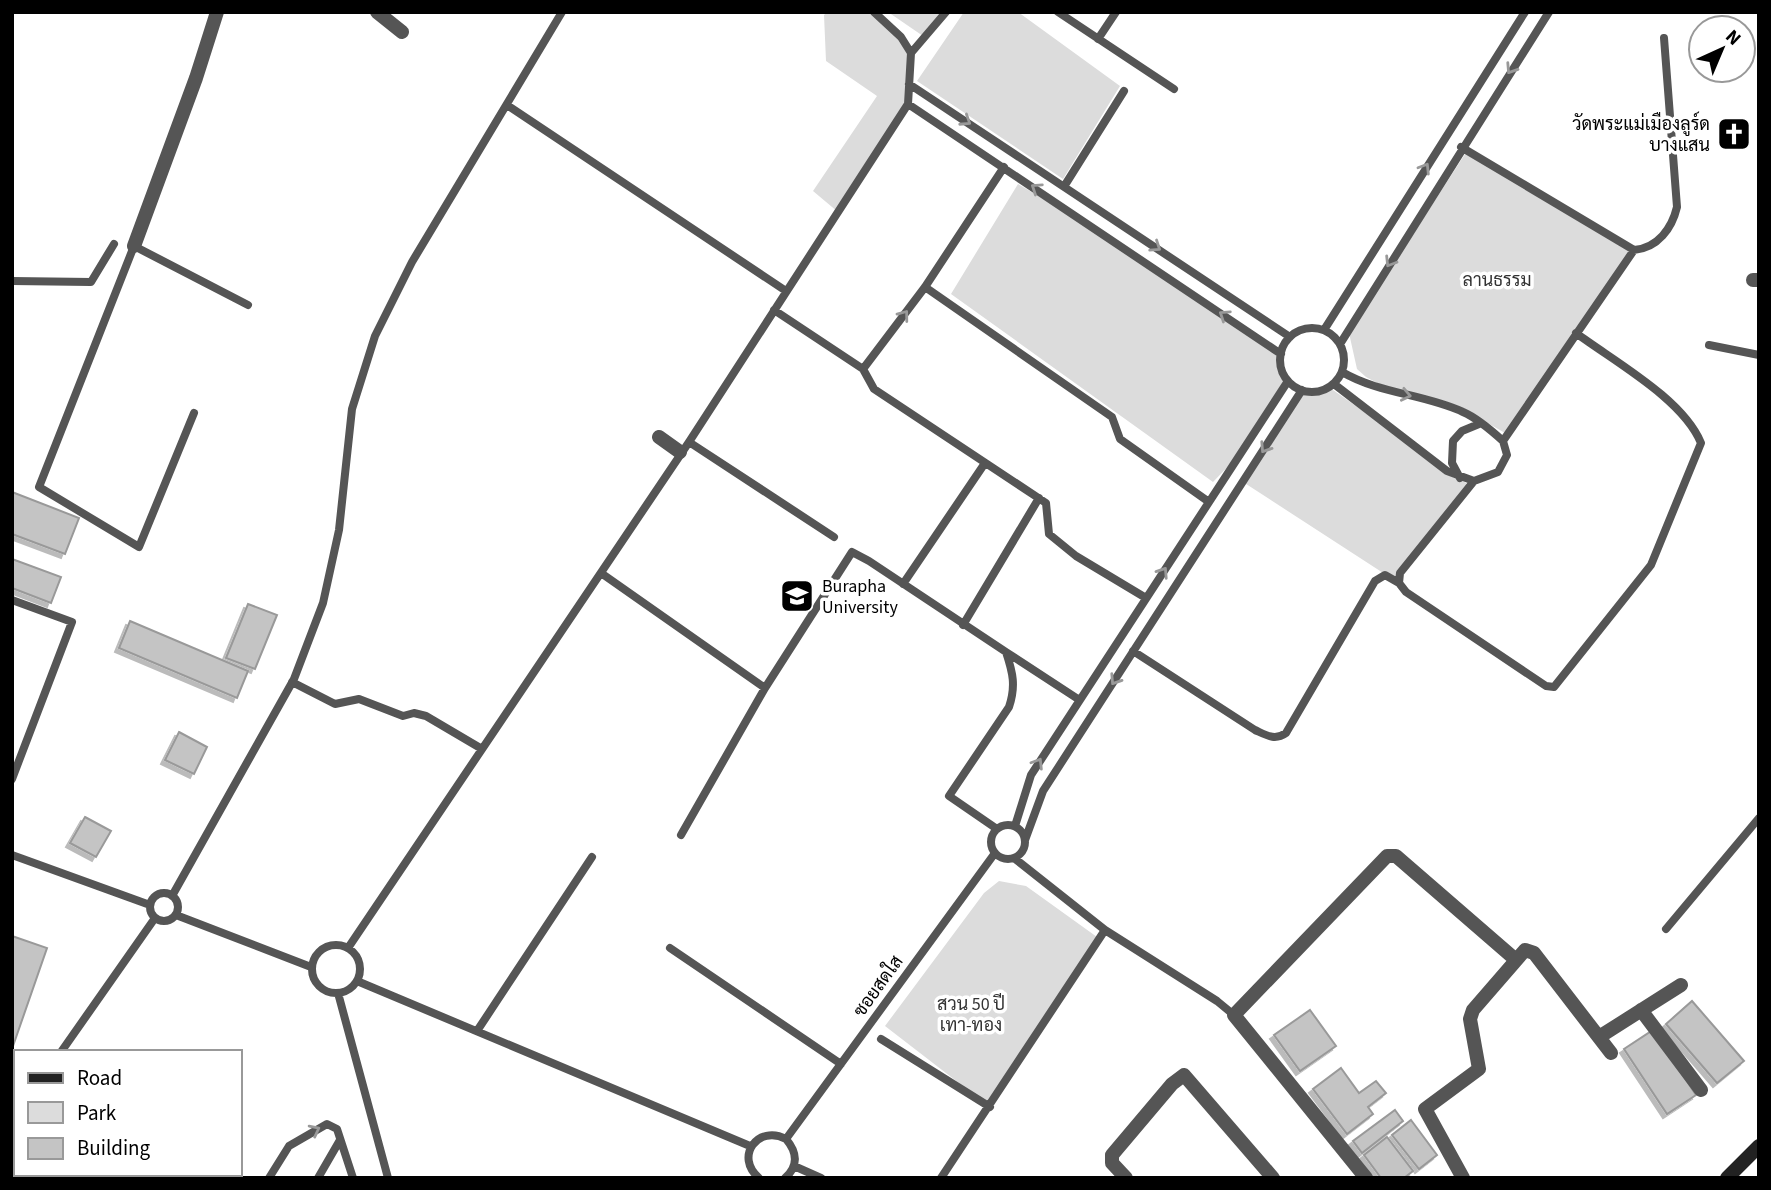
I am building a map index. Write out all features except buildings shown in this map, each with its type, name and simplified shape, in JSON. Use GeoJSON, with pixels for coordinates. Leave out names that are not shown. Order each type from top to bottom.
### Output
{"type":"FeatureCollection","features":[{"type":"Feature","properties":{"kind":"street"},"geometry":{"type":"LineString","coordinates":[[134,246],[196,78],[217,12]]}},
{"type":"Feature","properties":{"kind":"street"},"geometry":{"type":"LineString","coordinates":[[377,12],[402,32]]}},
{"type":"Feature","properties":{"kind":"street"},"geometry":{"type":"LineString","coordinates":[[659,437],[684,447]]}},
{"type":"Feature","properties":{"kind":"street"},"geometry":{"type":"LineString","coordinates":[[1366,1178],[1234,1015],[1387,856],[1396,856],[1516,960]]}},
{"type":"Feature","properties":{"kind":"street"},"geometry":{"type":"LineString","coordinates":[[1463,1178],[1424,1109],[1479,1069],[1470,1019],[1473,1010],[1525,950],[1534,953],[1611,1053]]}},
{"type":"Feature","properties":{"kind":"street"},"geometry":{"type":"LineString","coordinates":[[1599,1037],[1681,985]]}},
{"type":"Feature","properties":{"kind":"street"},"geometry":{"type":"LineString","coordinates":[[1642,1010],[1700,1090]]}},
{"type":"Feature","properties":{"kind":"street"},"geometry":{"type":"LineString","coordinates":[[1126,1178],[1112,1163],[1112,1154],[1172,1084],[1185,1075],[1273,1178]]}},
{"type":"Feature","properties":{"kind":"street"},"geometry":{"type":"LineString","coordinates":[[1727,1178],[1759,1146]]}},
{"type":"Feature","properties":{"kind":"lane"},"geometry":{"type":"LineString","coordinates":[[172,896],[292,682],[323,604],[339,530],[352,409],[375,336],[412,262],[562,12]]}},
{"type":"Feature","properties":{"kind":"lane"},"geometry":{"type":"LineString","coordinates":[[348,948],[601,573],[908,104],[911,53],[901,37],[874,12]]}},
{"type":"Feature","properties":{"kind":"lane"},"geometry":{"type":"LineString","coordinates":[[911,53],[946,12]]}},
{"type":"Feature","properties":{"kind":"lane"},"geometry":{"type":"LineString","coordinates":[[1058,12],[1174,89]]}},
{"type":"Feature","properties":{"kind":"lane"},"geometry":{"type":"LineString","coordinates":[[1098,39],[1116,12]]}},
{"type":"Feature","properties":{"kind":"lane"},"geometry":{"type":"LineString","coordinates":[[1324,330],[1525,12]]}},
{"type":"Feature","properties":{"kind":"lane"},"geometry":{"type":"LineString","coordinates":[[1340,344],[1461,147],[1549,12]]}},
{"type":"Feature","properties":{"kind":"lane"},"geometry":{"type":"LineString","coordinates":[[1503,441],[1634,250],[1653,244],[1674,222],[1677,207],[1664,38]]}},
{"type":"Feature","properties":{"kind":"lane"},"geometry":{"type":"LineString","coordinates":[[909,84],[1065,185],[1290,337]]}},
{"type":"Feature","properties":{"kind":"lane"},"geometry":{"type":"LineString","coordinates":[[1065,185],[1124,91]]}},
{"type":"Feature","properties":{"kind":"lane"},"geometry":{"type":"LineString","coordinates":[[908,104],[1281,354]]}},
{"type":"Feature","properties":{"kind":"lane"},"geometry":{"type":"LineString","coordinates":[[507,105],[786,292]]}},
{"type":"Feature","properties":{"kind":"lane"},"geometry":{"type":"LineString","coordinates":[[1461,147],[1634,250]]}},
{"type":"Feature","properties":{"kind":"lane"},"geometry":{"type":"LineString","coordinates":[[863,369],[925,287],[1004,167]]}},
{"type":"Feature","properties":{"kind":"lane"},"geometry":{"type":"LineString","coordinates":[[12,281],[91,282],[114,244]]}},
{"type":"Feature","properties":{"kind":"lane"},"geometry":{"type":"LineString","coordinates":[[194,413],[139,547],[39,487],[134,246],[248,305]]}},
{"type":"Feature","properties":{"kind":"lane"},"geometry":{"type":"LineString","coordinates":[[925,287],[1112,417],[1120,439],[1209,502]]}},
{"type":"Feature","properties":{"kind":"lane"},"geometry":{"type":"LineString","coordinates":[[774,310],[863,369],[874,389],[1046,503],[1049,534],[1076,556],[1146,598]]}},
{"type":"Feature","properties":{"kind":"lane"},"geometry":{"type":"LineString","coordinates":[[1306,328],[1324,330],[1340,344],[1345,362],[1334,384],[1318,392],[1302,390],[1288,382],[1280,364],[1281,354],[1290,337],[1306,328]]}},
{"type":"Feature","properties":{"kind":"lane"},"geometry":{"type":"LineString","coordinates":[[1133,652],[1255,730],[1270,737],[1280,737],[1286,733],[1375,581],[1385,576],[1399,583],[1406,592],[1546,686],[1554,687],[1651,565],[1700,443],[1694,426],[1675,407],[1576,333]]}},
{"type":"Feature","properties":{"kind":"lane"},"geometry":{"type":"LineString","coordinates":[[1709,345],[1759,355]]}},
{"type":"Feature","properties":{"kind":"lane"},"geometry":{"type":"LineString","coordinates":[[1342,372],[1383,390],[1411,395],[1464,412],[1503,441],[1507,456],[1498,472],[1474,481],[1400,573],[1399,583]]}},
{"type":"Feature","properties":{"kind":"lane"},"geometry":{"type":"LineString","coordinates":[[1015,826],[1031,775],[1078,699],[1288,382]]}},
{"type":"Feature","properties":{"kind":"lane"},"geometry":{"type":"LineString","coordinates":[[1334,384],[1404,439],[1460,478],[1474,481]]}},
{"type":"Feature","properties":{"kind":"lane"},"geometry":{"type":"LineString","coordinates":[[1014,858],[1023,850],[1043,791],[1302,390]]}},
{"type":"Feature","properties":{"kind":"lane"},"geometry":{"type":"LineString","coordinates":[[1460,478],[1452,463],[1453,441],[1462,432],[1479,424]]}},
{"type":"Feature","properties":{"kind":"lane"},"geometry":{"type":"LineString","coordinates":[[684,447],[834,537]]}},
{"type":"Feature","properties":{"kind":"lane"},"geometry":{"type":"LineString","coordinates":[[903,584],[985,463]]}},
{"type":"Feature","properties":{"kind":"lane"},"geometry":{"type":"LineString","coordinates":[[963,625],[1039,498]]}},
{"type":"Feature","properties":{"kind":"lane"},"geometry":{"type":"LineString","coordinates":[[681,835],[765,688],[852,552],[1078,699]]}},
{"type":"Feature","properties":{"kind":"lane"},"geometry":{"type":"LineString","coordinates":[[601,573],[765,688]]}},
{"type":"Feature","properties":{"kind":"lane"},"geometry":{"type":"LineString","coordinates":[[12,600],[72,622],[12,779]]}},
{"type":"Feature","properties":{"kind":"lane"},"geometry":{"type":"LineString","coordinates":[[997,829],[949,796],[1009,707],[1014,692],[1014,677],[1006,652]]}},
{"type":"Feature","properties":{"kind":"lane"},"geometry":{"type":"LineString","coordinates":[[292,682],[335,704],[359,699],[403,716],[414,713],[426,716],[482,749]]}},
{"type":"Feature","properties":{"kind":"lane"},"geometry":{"type":"LineString","coordinates":[[1666,929],[1759,818]]}},
{"type":"Feature","properties":{"kind":"lane"},"geometry":{"type":"LineString","coordinates":[[1025,839],[1015,826],[1006,825],[997,829],[991,843],[995,852],[1004,858],[1014,858],[1105,930],[1217,1001],[1234,1015]]}},
{"type":"Feature","properties":{"kind":"lane","name":"ซอยสดใส"},"geometry":{"type":"LineString","coordinates":[[786,1139],[995,852]]}},
{"type":"Feature","properties":{"kind":"lane"},"geometry":{"type":"LineString","coordinates":[[12,855],[150,905],[155,918]]}},
{"type":"Feature","properties":{"kind":"lane"},"geometry":{"type":"LineString","coordinates":[[477,1031],[592,857]]}},
{"type":"Feature","properties":{"kind":"lane"},"geometry":{"type":"LineString","coordinates":[[150,905],[159,894],[172,896],[178,905],[176,915],[168,920],[155,918]]}},
{"type":"Feature","properties":{"kind":"lane"},"geometry":{"type":"LineString","coordinates":[[176,915],[311,968]]}},
{"type":"Feature","properties":{"kind":"lane"},"geometry":{"type":"LineString","coordinates":[[62,1050],[155,918]]}},
{"type":"Feature","properties":{"kind":"lane"},"geometry":{"type":"LineString","coordinates":[[941,1178],[1105,930]]}},
{"type":"Feature","properties":{"kind":"lane"},"geometry":{"type":"LineString","coordinates":[[331,945],[348,948],[358,958],[360,966],[357,981],[351,989],[338,993],[325,991],[318,986],[311,968],[313,959],[322,948],[331,945]]}},
{"type":"Feature","properties":{"kind":"lane"},"geometry":{"type":"LineString","coordinates":[[670,948],[841,1064]]}},
{"type":"Feature","properties":{"kind":"lane"},"geometry":{"type":"LineString","coordinates":[[357,981],[750,1146]]}},
{"type":"Feature","properties":{"kind":"lane"},"geometry":{"type":"LineString","coordinates":[[338,993],[388,1178]]}},
{"type":"Feature","properties":{"kind":"lane"},"geometry":{"type":"LineString","coordinates":[[881,1039],[990,1107]]}},
{"type":"Feature","properties":{"kind":"lane"},"geometry":{"type":"LineString","coordinates":[[269,1178],[289,1146],[313,1129],[332,1125],[353,1178]]}},
{"type":"Feature","properties":{"kind":"lane"},"geometry":{"type":"LineString","coordinates":[[759,1178],[748,1162],[750,1146],[762,1136],[771,1134],[786,1139],[795,1155],[794,1166],[785,1178]]}},
{"type":"Feature","properties":{"kind":"lane"},"geometry":{"type":"LineString","coordinates":[[318,1178],[340,1140]]}},
{"type":"Feature","properties":{"kind":"lane"},"geometry":{"type":"LineString","coordinates":[[794,1166],[821,1178]]}},
{"type":"Feature","properties":{"kind":"green space"},"geometry":{"type":"Polygon","coordinates":[[[827,12],[874,12],[901,37],[911,62],[909,99],[838,212],[813,191],[877,96],[826,61],[824,15],[827,12]]]}},
{"type":"Feature","properties":{"kind":"green space"},"geometry":{"type":"Polygon","coordinates":[[[888,12],[943,12],[923,36],[888,12]]]}},
{"type":"Feature","properties":{"kind":"green space"},"geometry":{"type":"Polygon","coordinates":[[[964,12],[1018,12],[1120,86],[1063,179],[917,81],[964,12]]]}},
{"type":"Feature","properties":{"kind":"green space","name":"ลานธรรม"},"geometry":{"type":"Polygon","coordinates":[[[1467,151],[1634,250],[1505,433],[1456,405],[1381,385],[1366,377],[1357,369],[1349,333],[1467,151]]]}},
{"type":"Feature","properties":{"kind":"green space"},"geometry":{"type":"Polygon","coordinates":[[[1018,184],[1112,239],[1281,354],[1284,388],[1241,453],[1213,482],[951,294],[1018,184]]]}},
{"type":"Feature","properties":{"kind":"green space"},"geometry":{"type":"Polygon","coordinates":[[[1333,390],[1470,486],[1394,580],[1243,482],[1299,397],[1333,390]]]}},
{"type":"Feature","properties":{"kind":"green space","name":"สวน 50 ปี เทา-ทอง"},"geometry":{"type":"Polygon","coordinates":[[[999,881],[1026,886],[1097,937],[989,1099],[990,1107],[885,1026],[984,893],[999,881]]]}},
{"type":"Feature","properties":{"kind":"place","name":"วัดพระแม่เมืองลูร์ด บางแสน"},"geometry":{"type":"Point","coordinates":[1734,134]}},
{"type":"Feature","properties":{"kind":"place","name":"Burapha University"},"geometry":{"type":"Point","coordinates":[797,596]}}]}
